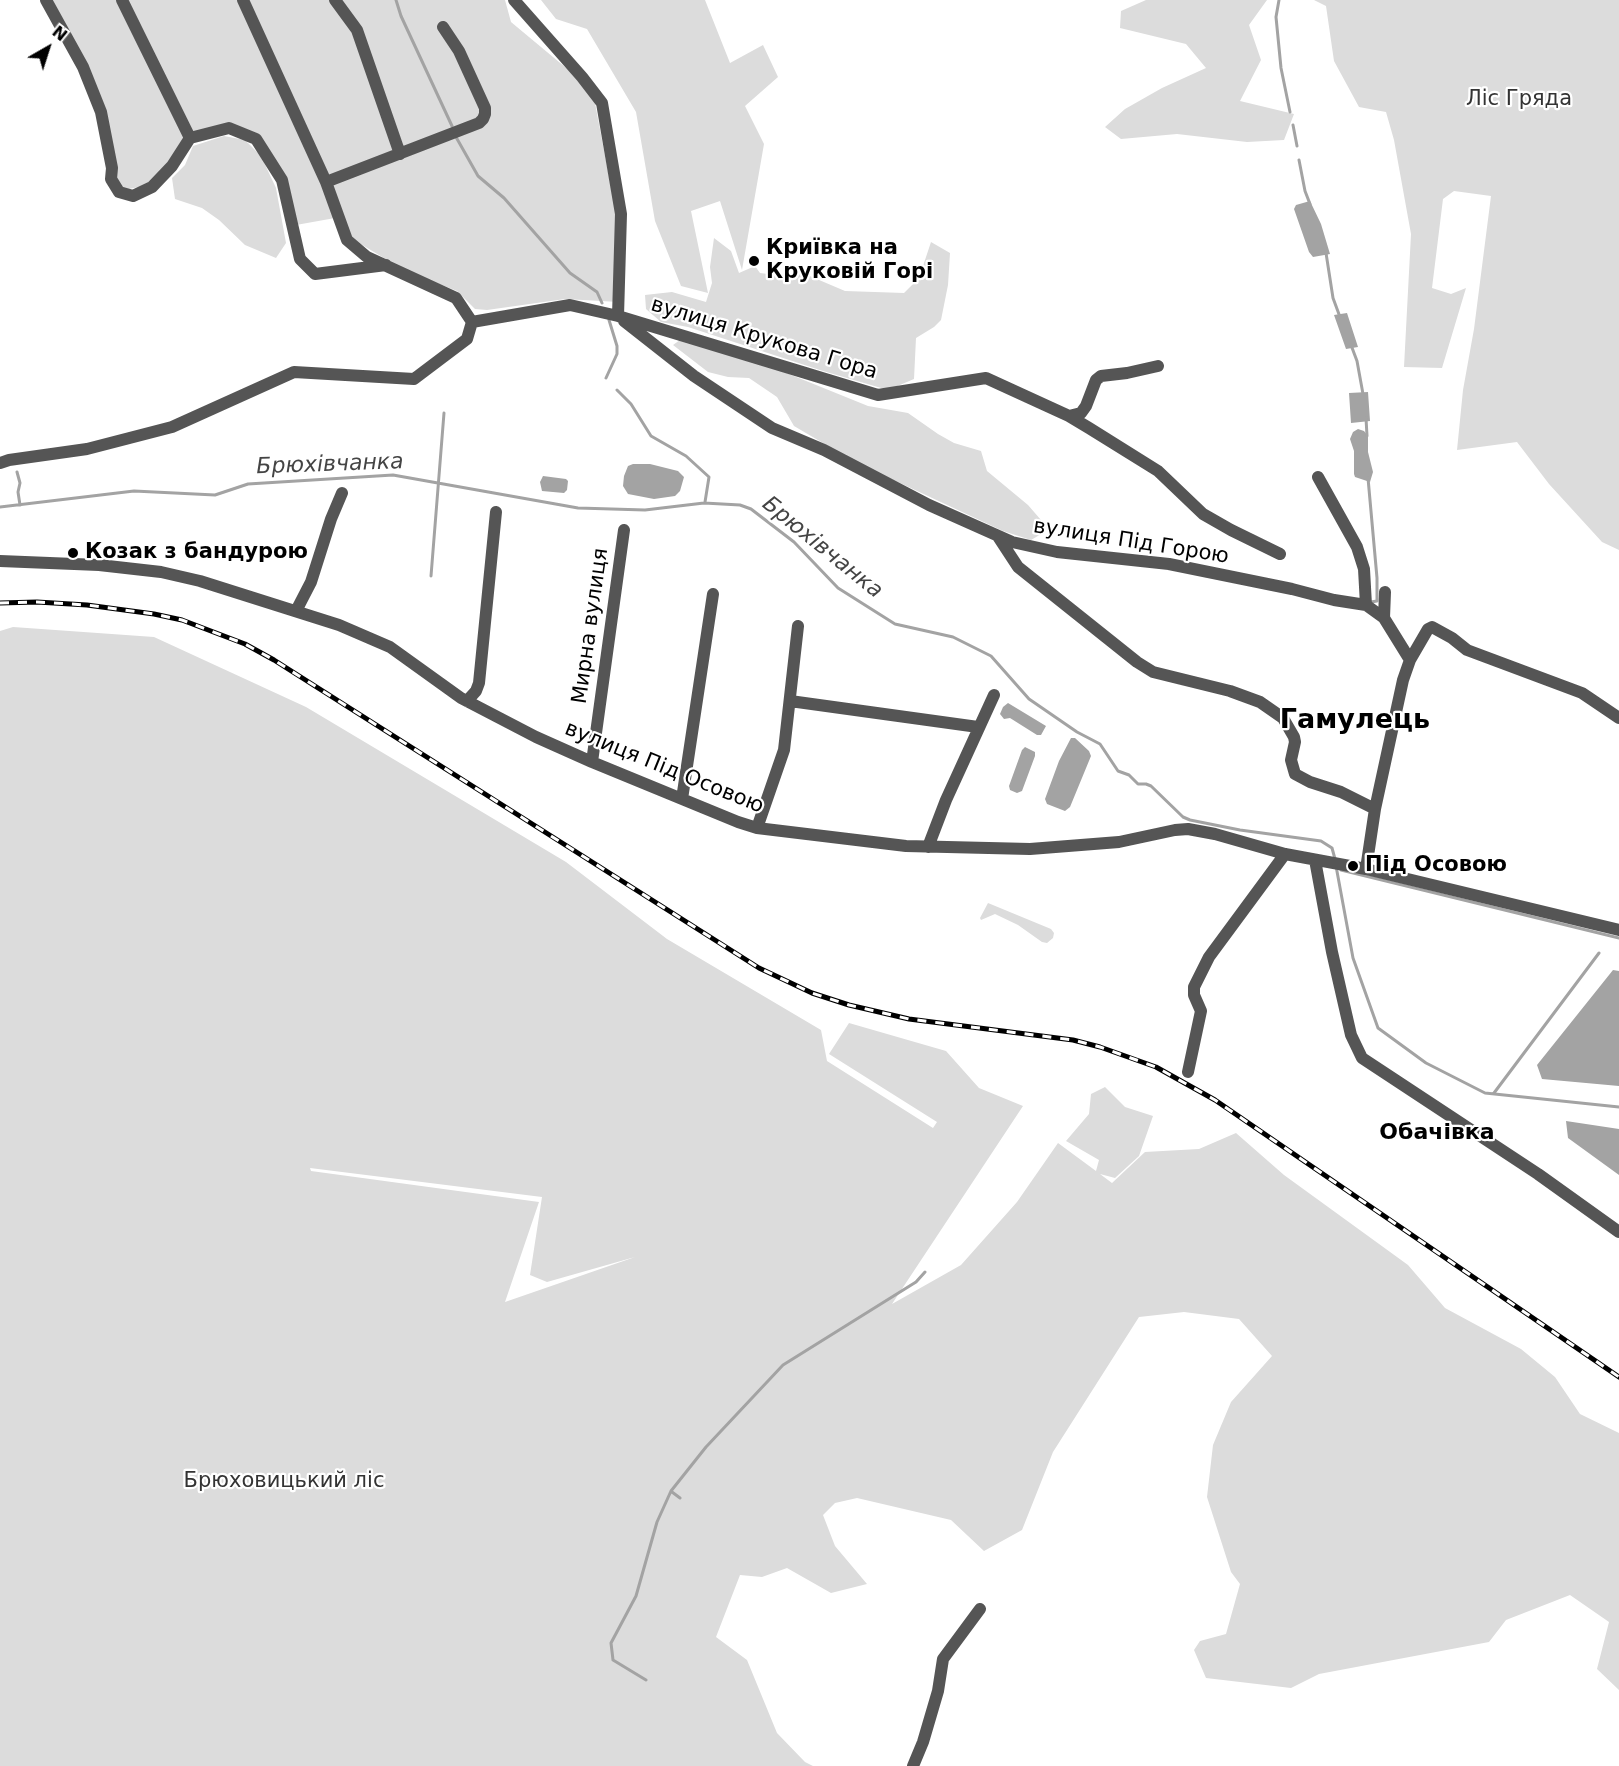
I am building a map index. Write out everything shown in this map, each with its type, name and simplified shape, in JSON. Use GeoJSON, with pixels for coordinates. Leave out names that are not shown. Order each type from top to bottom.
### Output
{"type":"FeatureCollection","features":[{"type":"Feature","properties":{"kind":"street"},"geometry":{"type":"LineString","coordinates":[[46,0],[83,67],[101,112],[112,168],[111,179],[119,192],[133,196],[152,187],[172,166],[190,138],[229,128],[256,139],[282,180],[300,259],[315,274],[386,265]]}},
{"type":"Feature","properties":{"kind":"street"},"geometry":{"type":"LineString","coordinates":[[122,0],[190,138]]}},
{"type":"Feature","properties":{"kind":"street"},"geometry":{"type":"LineString","coordinates":[[0,463],[87,449],[172,427],[294,372],[414,379],[467,339],[472,322],[456,298],[368,257],[347,240],[326,182],[243,0]]}},
{"type":"Feature","properties":{"kind":"street"},"geometry":{"type":"LineString","coordinates":[[335,0],[357,30],[400,154]]}},
{"type":"Feature","properties":{"kind":"street"},"geometry":{"type":"LineString","coordinates":[[514,0],[602,103],[621,214],[618,316]]}},
{"type":"Feature","properties":{"kind":"street"},"geometry":{"type":"LineString","coordinates":[[326,182],[479,123],[483,119],[485,114],[459,51],[443,27]]}},
{"type":"Feature","properties":{"kind":"street","name":"вулиця Крукова Гора"},"geometry":{"type":"LineString","coordinates":[[472,322],[570,305],[618,316],[878,395],[986,378],[1068,416],[1158,471],[1203,514],[1280,554]]}},
{"type":"Feature","properties":{"kind":"street","name":"вулиця Під Горою"},"geometry":{"type":"LineString","coordinates":[[618,316],[694,376],[772,428],[824,450],[929,505],[1012,542],[1057,552],[1169,564],[1366,605]]}},
{"type":"Feature","properties":{"kind":"street"},"geometry":{"type":"LineString","coordinates":[[1068,416],[1080,413],[1086,406],[1096,380],[1101,376],[1158,366]]}},
{"type":"Feature","properties":{"kind":"street"},"geometry":{"type":"LineString","coordinates":[[1318,477],[1357,547],[1364,569],[1366,605],[1384,618],[1410,660]]}},
{"type":"Feature","properties":{"kind":"street"},"geometry":{"type":"LineString","coordinates":[[296,611],[311,582],[331,519],[342,493]]}},
{"type":"Feature","properties":{"kind":"street"},"geometry":{"type":"LineString","coordinates":[[467,701],[476,691],[479,683],[496,512]]}},
{"type":"Feature","properties":{"kind":"street","name":"Мирна вулиця"},"geometry":{"type":"LineString","coordinates":[[592,762],[624,530]]}},
{"type":"Feature","properties":{"kind":"street"},"geometry":{"type":"LineString","coordinates":[[997,535],[1018,567],[1137,662],[1153,672],[1230,691],[1260,702],[1284,718],[1294,737],[1291,760],[1295,774],[1310,782],[1341,792],[1375,809]]}},
{"type":"Feature","properties":{"kind":"street","name":"вулиця Під Осовою"},"geometry":{"type":"LineString","coordinates":[[0,561],[99,565],[161,572],[200,581],[339,625],[390,647],[467,701],[536,736],[592,762],[758,828],[906,846],[1046,849],[1119,842],[1188,829],[1215,834],[1286,854],[1366,869],[1619,930]]}},
{"type":"Feature","properties":{"kind":"street"},"geometry":{"type":"LineString","coordinates":[[1384,618],[1385,592]]}},
{"type":"Feature","properties":{"kind":"street"},"geometry":{"type":"LineString","coordinates":[[682,799],[713,594]]}},
{"type":"Feature","properties":{"kind":"street"},"geometry":{"type":"LineString","coordinates":[[758,828],[784,750],[798,626]]}},
{"type":"Feature","properties":{"kind":"street"},"geometry":{"type":"LineString","coordinates":[[1366,869],[1375,809],[1403,680],[1410,660],[1428,629],[1432,627],[1467,650],[1582,693],[1619,717]]}},
{"type":"Feature","properties":{"kind":"street"},"geometry":{"type":"LineString","coordinates":[[928,847],[994,695]]}},
{"type":"Feature","properties":{"kind":"street"},"geometry":{"type":"LineString","coordinates":[[790,701],[978,728]]}},
{"type":"Feature","properties":{"kind":"street"},"geometry":{"type":"LineString","coordinates":[[1188,1072],[1202,1011],[1194,995],[1194,987],[1209,957],[1286,854]]}},
{"type":"Feature","properties":{"kind":"street"},"geometry":{"type":"LineString","coordinates":[[1321,861],[1332,952],[1351,1035],[1362,1058],[1538,1174],[1619,1232]]}},
{"type":"Feature","properties":{"kind":"street"},"geometry":{"type":"LineString","coordinates":[[914,1766],[938,1691],[943,1659],[980,1609]]}},
{"type":"Feature","properties":{"kind":"green space"},"geometry":{"type":"Polygon","coordinates":[[[49,0],[505,0],[511,22],[577,77],[595,103],[616,214],[619,302],[565,299],[487,310],[475,309],[457,291],[404,270],[354,240],[335,218],[296,225],[257,136],[229,124],[192,133],[149,185],[119,191],[96,90],[49,0]]]}},
{"type":"Feature","properties":{"kind":"green space"},"geometry":{"type":"Polygon","coordinates":[[[541,0],[705,0],[730,63],[763,45],[778,77],[745,106],[764,144],[742,270],[720,201],[691,211],[708,293],[681,286],[655,221],[636,112],[587,29],[556,19],[541,0]]]}},
{"type":"Feature","properties":{"kind":"green space"},"geometry":{"type":"Polygon","coordinates":[[[1146,0],[1267,0],[1249,25],[1261,60],[1240,101],[1294,114],[1284,140],[1247,142],[1177,134],[1121,139],[1105,127],[1125,109],[1162,88],[1206,68],[1186,44],[1120,28],[1121,11],[1146,0]]]}},
{"type":"Feature","properties":{"kind":"green space","name":"Ліс Гряда"},"geometry":{"type":"Polygon","coordinates":[[[1314,0],[1619,0],[1619,550],[1602,542],[1549,484],[1517,442],[1457,450],[1463,390],[1474,329],[1491,196],[1454,191],[1443,199],[1432,288],[1451,294],[1466,288],[1442,368],[1404,367],[1411,234],[1394,140],[1386,112],[1359,107],[1334,61],[1326,6],[1314,0]]]}},
{"type":"Feature","properties":{"kind":"green space"},"geometry":{"type":"Polygon","coordinates":[[[224,136],[245,140],[261,156],[276,188],[286,243],[276,258],[245,245],[219,220],[202,208],[175,199],[172,178],[185,165],[193,146],[224,136]]]}},
{"type":"Feature","properties":{"kind":"green space"},"geometry":{"type":"Polygon","coordinates":[[[714,238],[731,251],[739,273],[755,266],[760,273],[805,274],[845,291],[904,293],[919,278],[931,242],[950,253],[948,285],[941,320],[916,338],[914,379],[888,390],[688,327],[661,322],[646,309],[645,295],[672,292],[706,302],[712,283],[710,267],[714,238]]]}},
{"type":"Feature","properties":{"kind":"green space"},"geometry":{"type":"Polygon","coordinates":[[[680,340],[784,372],[868,406],[908,413],[954,443],[981,451],[987,471],[1028,505],[1041,520],[1043,533],[1031,540],[1003,531],[857,463],[794,426],[777,397],[749,378],[728,377],[708,372],[673,345],[680,340]]]}},
{"type":"Feature","properties":{"kind":"green space","name":"Брюховицький ліс"},"geometry":{"type":"Polygon","coordinates":[[[13,627],[154,637],[306,707],[566,862],[667,939],[821,1030],[827,1061],[933,1128],[937,1122],[829,1054],[849,1023],[946,1051],[979,1088],[1023,1106],[892,1304],[961,1265],[1017,1202],[1058,1143],[1096,1171],[1099,1160],[1066,1141],[1089,1114],[1091,1094],[1105,1087],[1125,1107],[1153,1116],[1139,1156],[1115,1178],[1100,1174],[1112,1183],[1145,1152],[1199,1149],[1236,1133],[1284,1175],[1408,1265],[1445,1308],[1521,1349],[1555,1377],[1580,1414],[1619,1433],[1619,1690],[1597,1669],[1609,1622],[1570,1595],[1506,1620],[1489,1642],[1319,1674],[1291,1688],[1206,1678],[1194,1650],[1200,1641],[1226,1634],[1240,1584],[1231,1572],[1207,1497],[1213,1445],[1231,1402],[1272,1356],[1239,1319],[1184,1312],[1139,1317],[1053,1452],[1022,1530],[984,1551],[951,1520],[857,1498],[835,1503],[823,1515],[835,1546],[867,1584],[831,1593],[787,1568],[762,1577],[740,1575],[716,1637],[747,1660],[777,1733],[805,1762],[813,1766],[0,1766],[0,631],[13,627]],[[310,1168],[311,1171],[539,1202],[505,1302],[635,1257],[547,1282],[530,1275],[542,1197],[310,1168]]]}},
{"type":"Feature","properties":{"kind":"green space"},"geometry":{"type":"Polygon","coordinates":[[[988,903],[1051,929],[1054,933],[1053,938],[1047,943],[1042,942],[1018,925],[995,914],[981,920],[988,903]]]}},
{"type":"Feature","properties":{"kind":"shaded area"},"geometry":{"type":"Polygon","coordinates":[[[1310,201],[1321,224],[1330,254],[1313,257],[1309,252],[1294,209],[1296,205],[1310,201]]]}},
{"type":"Feature","properties":{"kind":"shaded area"},"geometry":{"type":"Polygon","coordinates":[[[1347,313],[1358,347],[1346,349],[1334,315],[1347,313]]]}},
{"type":"Feature","properties":{"kind":"shaded area"},"geometry":{"type":"Polygon","coordinates":[[[1368,392],[1370,421],[1351,423],[1349,393],[1368,392]]]}},
{"type":"Feature","properties":{"kind":"shaded area"},"geometry":{"type":"Polygon","coordinates":[[[1358,429],[1364,431],[1368,436],[1368,452],[1373,472],[1370,482],[1355,477],[1354,474],[1354,451],[1350,439],[1353,432],[1358,429]]]}},
{"type":"Feature","properties":{"kind":"shaded area"},"geometry":{"type":"Polygon","coordinates":[[[650,464],[678,471],[684,477],[680,491],[675,496],[654,499],[628,494],[623,486],[624,476],[628,466],[650,464]]]}},
{"type":"Feature","properties":{"kind":"shaded area"},"geometry":{"type":"Polygon","coordinates":[[[543,476],[566,479],[568,481],[567,490],[564,493],[542,491],[540,482],[543,476]]]}},
{"type":"Feature","properties":{"kind":"shaded area"},"geometry":{"type":"Polygon","coordinates":[[[1008,703],[1046,726],[1041,735],[1037,735],[1010,718],[1004,719],[1000,714],[1008,703]]]}},
{"type":"Feature","properties":{"kind":"shaded area"},"geometry":{"type":"Polygon","coordinates":[[[1071,738],[1075,738],[1089,751],[1091,756],[1070,807],[1065,811],[1047,804],[1045,799],[1059,761],[1071,738]]]}},
{"type":"Feature","properties":{"kind":"shaded area"},"geometry":{"type":"Polygon","coordinates":[[[1025,747],[1035,752],[1035,756],[1022,791],[1017,793],[1010,790],[1009,786],[1025,747]]]}},
{"type":"Feature","properties":{"kind":"shaded area"},"geometry":{"type":"Polygon","coordinates":[[[1613,970],[1619,971],[1619,1086],[1542,1079],[1537,1065],[1613,970]]]}},
{"type":"Feature","properties":{"kind":"shaded area"},"geometry":{"type":"Polygon","coordinates":[[[1566,1121],[1619,1129],[1619,1175],[1568,1138],[1566,1121]]]}},
{"type":"Feature","properties":{"kind":"waterway"},"geometry":{"type":"LineString","coordinates":[[396,0],[401,16],[452,126]]}},
{"type":"Feature","properties":{"kind":"waterway"},"geometry":{"type":"LineString","coordinates":[[1279,0],[1276,17],[1281,68],[1290,112]]}},
{"type":"Feature","properties":{"kind":"waterway"},"geometry":{"type":"LineString","coordinates":[[1293,125],[1297,146]]}},
{"type":"Feature","properties":{"kind":"waterway"},"geometry":{"type":"LineString","coordinates":[[456,137],[478,176],[504,198],[570,273],[597,292],[602,303]]}},
{"type":"Feature","properties":{"kind":"waterway"},"geometry":{"type":"LineString","coordinates":[[1299,160],[1310,204]]}},
{"type":"Feature","properties":{"kind":"waterway"},"geometry":{"type":"LineString","coordinates":[[1326,253],[1333,298],[1340,317]]}},
{"type":"Feature","properties":{"kind":"waterway"},"geometry":{"type":"LineString","coordinates":[[606,378],[617,354],[617,346],[609,320]]}},
{"type":"Feature","properties":{"kind":"waterway"},"geometry":{"type":"LineString","coordinates":[[1351,345],[1357,361],[1363,394]]}},
{"type":"Feature","properties":{"kind":"waterway"},"geometry":{"type":"LineString","coordinates":[[617,390],[631,404],[651,436],[686,456],[709,477],[705,502]]}},
{"type":"Feature","properties":{"kind":"waterway"},"geometry":{"type":"LineString","coordinates":[[431,576],[444,413]]}},
{"type":"Feature","properties":{"kind":"waterway"},"geometry":{"type":"LineString","coordinates":[[1366,418],[1367,436]]}},
{"type":"Feature","properties":{"kind":"waterway"},"geometry":{"type":"LineString","coordinates":[[17,472],[20,483],[18,492],[20,505]]}},
{"type":"Feature","properties":{"kind":"waterway","name":"Брюхівчанка"},"geometry":{"type":"LineString","coordinates":[[0,507],[134,491],[215,495],[248,484],[393,475],[578,508],[645,510],[704,503],[740,505],[751,509],[794,542],[838,588],[895,624],[953,637],[991,656],[1029,699],[1077,732],[1100,744],[1118,771],[1129,775],[1138,784],[1151,786],[1183,817],[1240,830],[1321,841],[1332,848],[1335,859]]}},
{"type":"Feature","properties":{"kind":"waterway"},"geometry":{"type":"LineString","coordinates":[[1368,478],[1377,578],[1377,601],[1371,602]]}},
{"type":"Feature","properties":{"kind":"waterway"},"geometry":{"type":"LineString","coordinates":[[1336,866],[1353,958],[1378,1028],[1426,1063],[1485,1093],[1619,1107]]}},
{"type":"Feature","properties":{"kind":"waterway"},"geometry":{"type":"LineString","coordinates":[[1341,870],[1619,938]]}},
{"type":"Feature","properties":{"kind":"waterway"},"geometry":{"type":"LineString","coordinates":[[1494,1093],[1599,953]]}},
{"type":"Feature","properties":{"kind":"waterway"},"geometry":{"type":"LineString","coordinates":[[646,1680],[613,1660],[611,1643],[636,1596],[657,1522],[671,1491],[706,1447],[783,1365],[916,1282],[925,1272]]}},
{"type":"Feature","properties":{"kind":"waterway"},"geometry":{"type":"LineString","coordinates":[[672,1492],[680,1498]]}},
{"type":"Feature","properties":{"kind":"railway"},"geometry":{"type":"LineString","coordinates":[[0,603],[37,602],[87,605],[154,614],[182,620],[245,644],[274,660],[759,968],[812,993],[849,1005],[909,1019],[1073,1040],[1156,1067],[1215,1100],[1619,1377]]}},
{"type":"Feature","properties":{"kind":"place","name":"Криївка на Круковій Горі"},"geometry":{"type":"Point","coordinates":[754,261]}},
{"type":"Feature","properties":{"kind":"place","name":"Козак з бандурою"},"geometry":{"type":"Point","coordinates":[73,553]}},
{"type":"Feature","properties":{"kind":"place","name":"Під Осовою"},"geometry":{"type":"Point","coordinates":[1353,866]}},
{"type":"Feature","properties":{"kind":"district","name":"Гамулець"},"geometry":{"type":"Point","coordinates":[1355,721]}},
{"type":"Feature","properties":{"kind":"district","name":"Обачівка"},"geometry":{"type":"Point","coordinates":[1437,1133]}}]}
